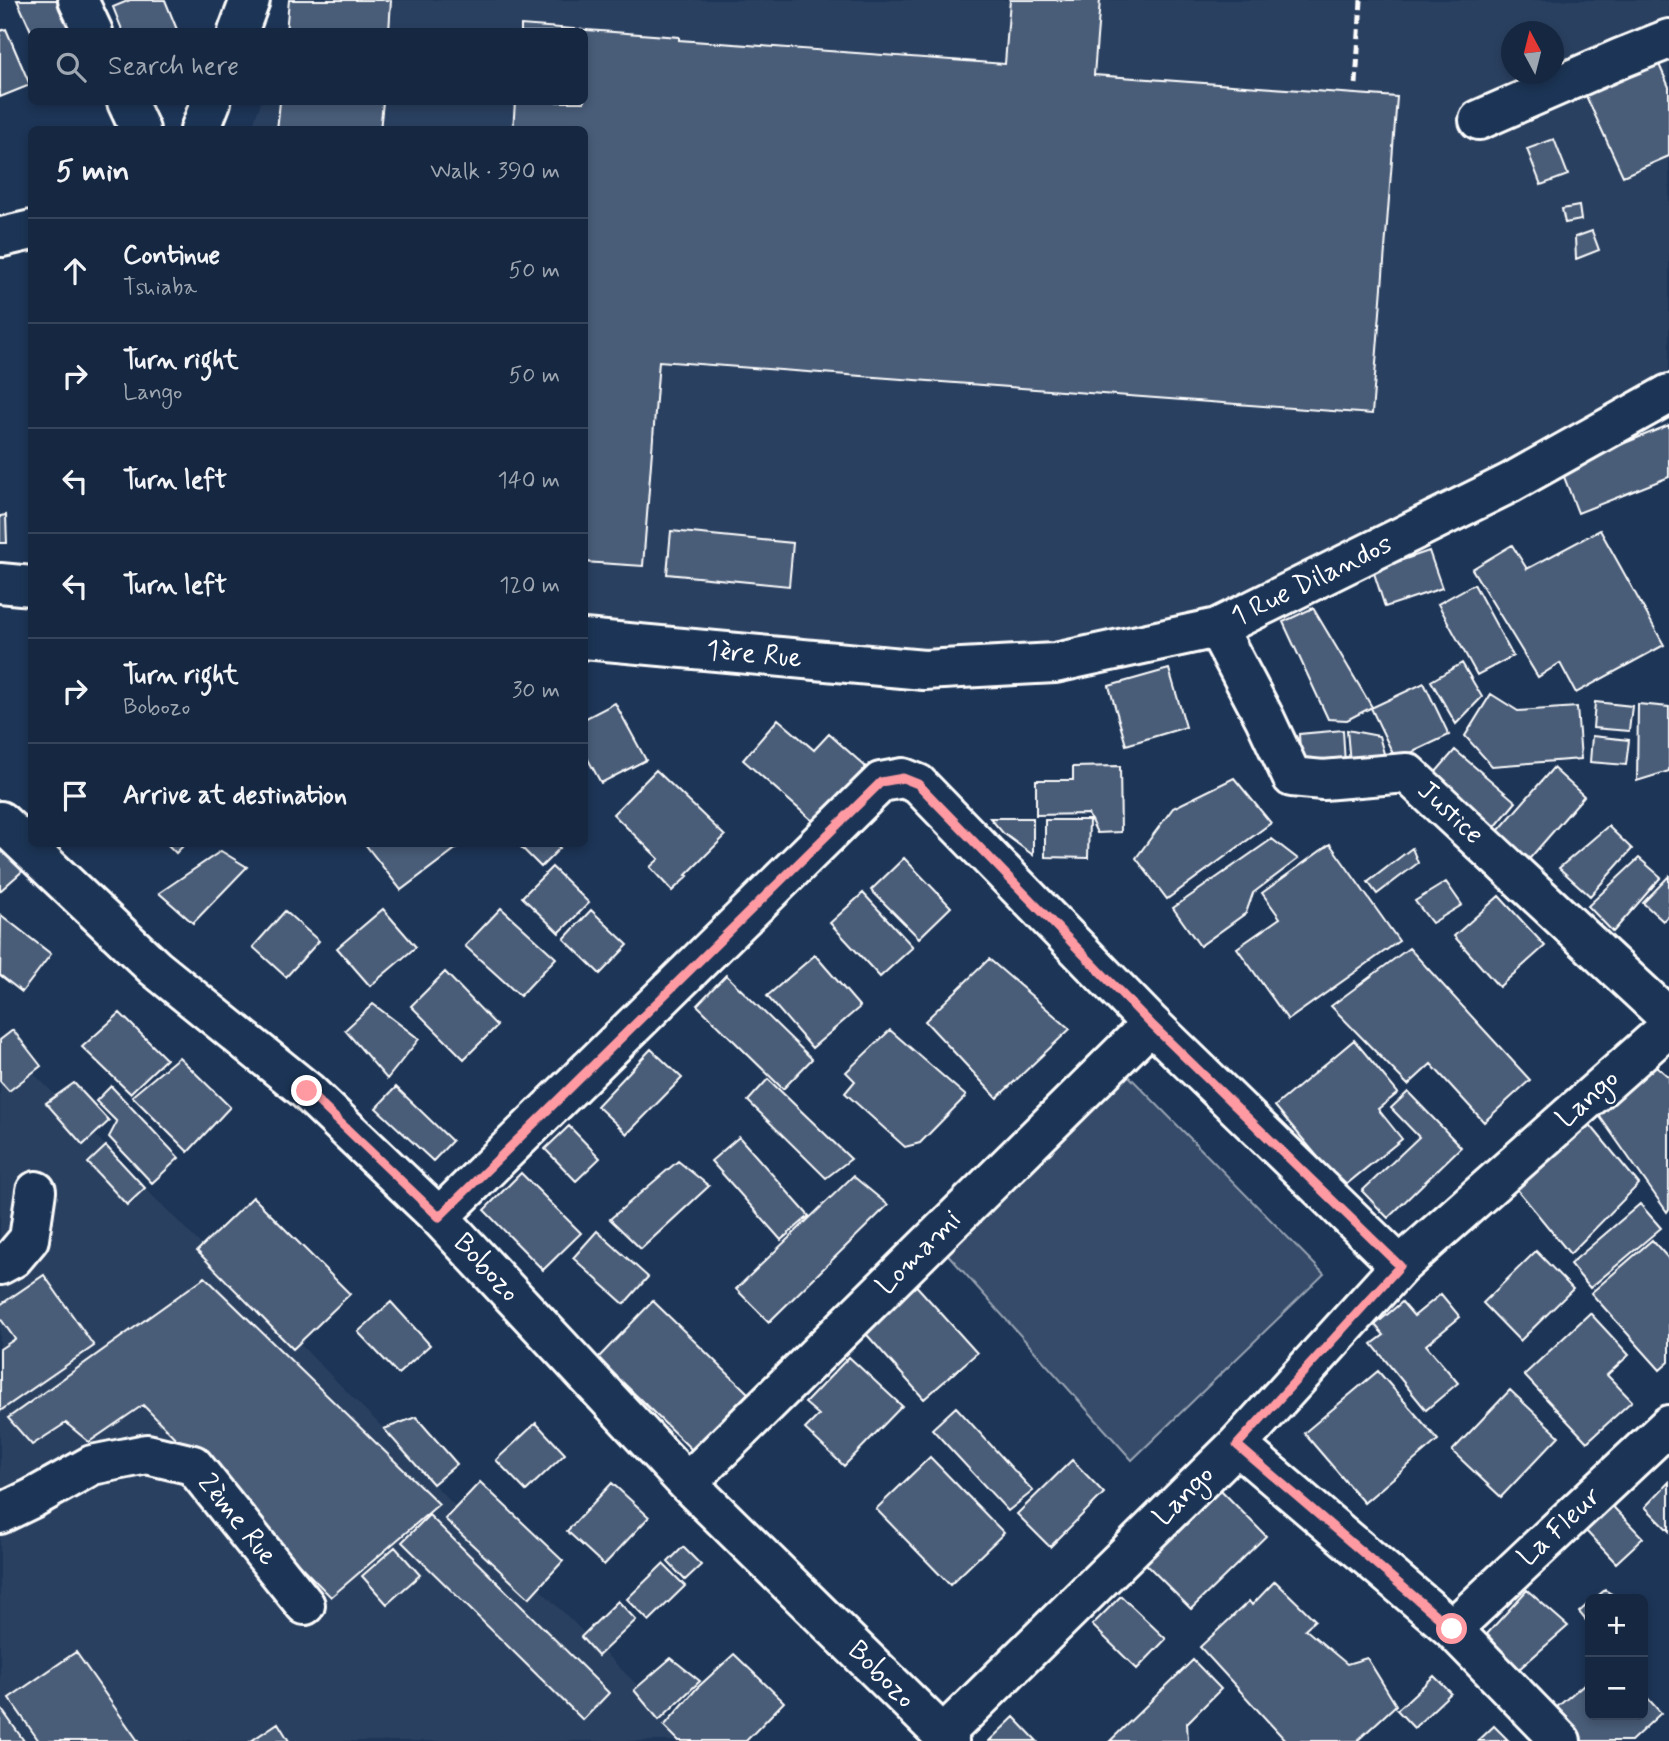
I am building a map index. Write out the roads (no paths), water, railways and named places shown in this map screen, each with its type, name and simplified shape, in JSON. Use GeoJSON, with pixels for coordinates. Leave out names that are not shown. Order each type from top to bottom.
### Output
{"type":"FeatureCollection","features":[{"type":"Feature","properties":{"kind":"street"},"geometry":{"type":"LineString","coordinates":[[78,0],[91,28]]}},
{"type":"Feature","properties":{"kind":"street"},"geometry":{"type":"LineString","coordinates":[[240,28],[250,0]]}},
{"type":"Feature","properties":{"kind":"street"},"geometry":{"type":"LineString","coordinates":[[1479,120],[1669,39]]}},
{"type":"Feature","properties":{"kind":"street"},"geometry":{"type":"LineString","coordinates":[[128,105],[138,126]]}},
{"type":"Feature","properties":{"kind":"street"},"geometry":{"type":"LineString","coordinates":[[202,126],[210,105]]}},
{"type":"Feature","properties":{"kind":"street","name":"1 Rue Dilandos"},"geometry":{"type":"LineString","coordinates":[[923,670],[1055,663],[1217,628],[1510,483],[1669,394]]}},
{"type":"Feature","properties":{"kind":"street"},"geometry":{"type":"LineString","coordinates":[[0,583],[28,586]]}},
{"type":"Feature","properties":{"kind":"street","name":"Justice"},"geometry":{"type":"LineString","coordinates":[[1217,628],[1292,777],[1323,780],[1407,773],[1669,1018]]}},
{"type":"Feature","properties":{"kind":"street","name":"1ère Rue"},"geometry":{"type":"LineString","coordinates":[[588,639],[923,670]]}},
{"type":"Feature","properties":{"kind":"street"},"geometry":{"type":"LineString","coordinates":[[439,1217],[881,782],[903,778],[918,784],[1151,1024],[1400,1266]]}},
{"type":"Feature","properties":{"kind":"street","name":"Bobozo"},"geometry":{"type":"LineString","coordinates":[[0,821],[155,968],[307,1091],[439,1217],[687,1483],[946,1738]]}},
{"type":"Feature","properties":{"kind":"street","name":"Lomami"},"geometry":{"type":"LineString","coordinates":[[687,1483],[1151,1024]]}},
{"type":"Feature","properties":{"kind":"street","name":"Lango"},"geometry":{"type":"LineString","coordinates":[[946,1738],[1237,1445],[1400,1266],[1669,1027]]}},
{"type":"Feature","properties":{"kind":"street"},"geometry":{"type":"LineString","coordinates":[[0,1265],[13,1258],[29,1239],[36,1191]]}},
{"type":"Feature","properties":{"kind":"street","name":"La Fleur"},"geometry":{"type":"LineString","coordinates":[[1452,1629],[1669,1425]]}},
{"type":"Feature","properties":{"kind":"street"},"geometry":{"type":"LineString","coordinates":[[1237,1445],[1452,1629],[1562,1741]]}},
{"type":"Feature","properties":{"kind":"street","name":"2ème Rue"},"geometry":{"type":"LineString","coordinates":[[0,1514],[92,1465],[146,1454],[193,1465],[305,1605]]}},
{"type":"Feature","properties":{"kind":"railway"},"geometry":{"type":"LineString","coordinates":[[1356,84],[1361,0]]}}]}
